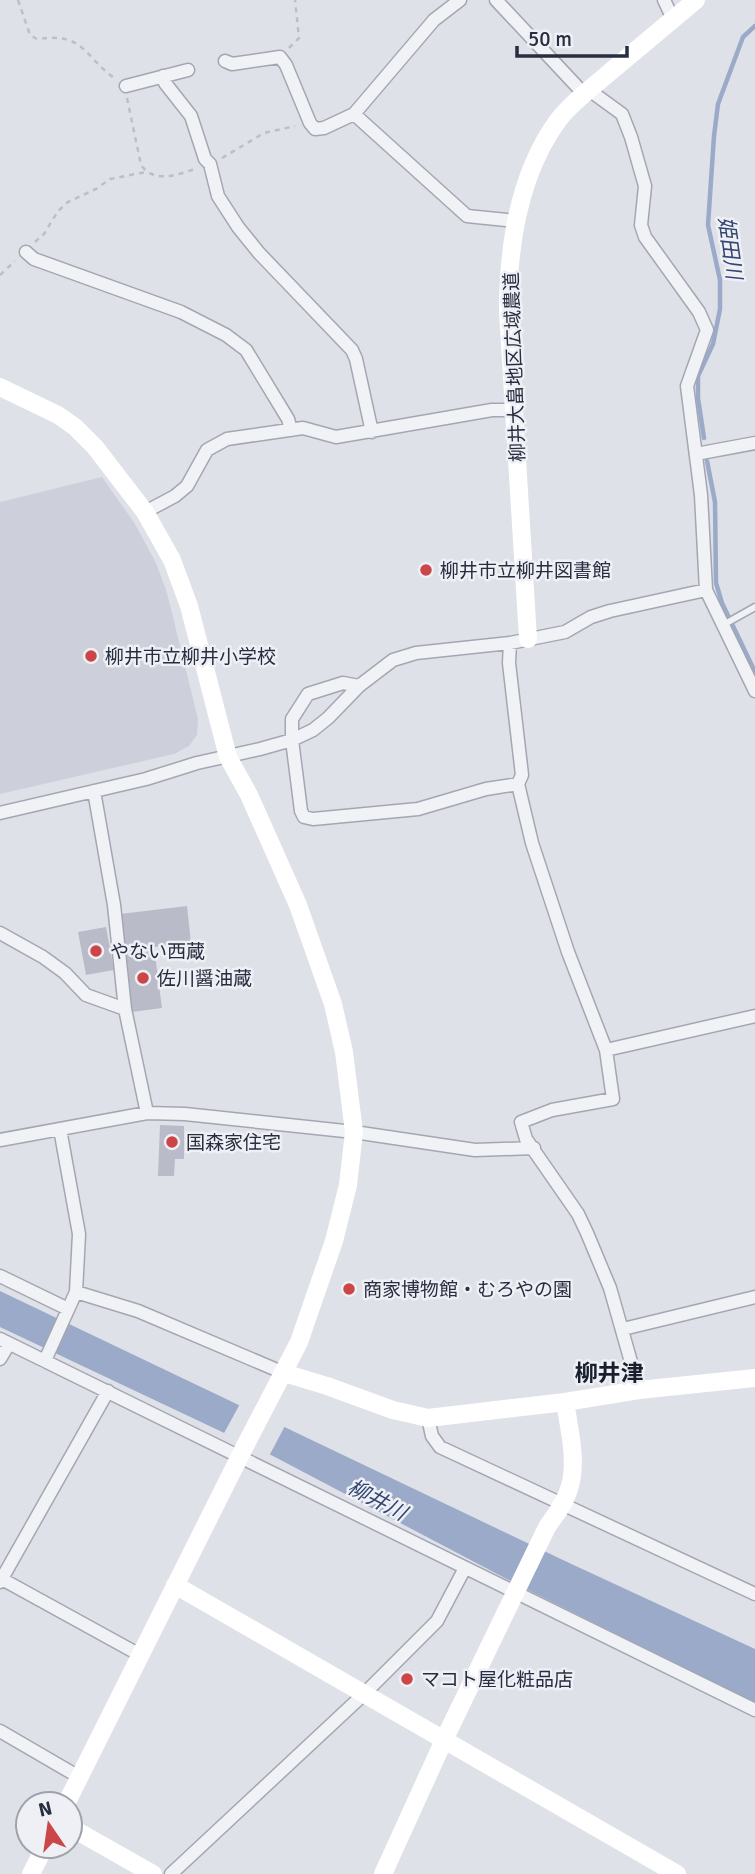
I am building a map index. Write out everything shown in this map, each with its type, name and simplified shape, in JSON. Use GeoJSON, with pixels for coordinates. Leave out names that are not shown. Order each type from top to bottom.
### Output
{"type":"FeatureCollection","features":[{"type":"Feature","properties":{"kind":"street"},"geometry":{"type":"LineString","coordinates":[[225,61],[232,64],[280,57],[286,65],[310,123],[315,129],[324,128],[354,114],[435,20],[460,0]]}},
{"type":"Feature","properties":{"kind":"street"},"geometry":{"type":"LineString","coordinates":[[496,0],[587,92],[622,114],[632,137],[645,186],[641,225],[645,237],[699,312],[706,330],[703,346],[691,368],[687,386],[701,495],[706,590],[755,691]]}},
{"type":"Feature","properties":{"kind":"street"},"geometry":{"type":"LineString","coordinates":[[664,0],[673,19]]}},
{"type":"Feature","properties":{"kind":"street","name":"柳井大畠地区広域農道"},"geometry":{"type":"LineString","coordinates":[[528,639],[508,281],[516,220],[534,160],[545,138],[561,117],[696,0]]}},
{"type":"Feature","properties":{"kind":"street"},"geometry":{"type":"LineString","coordinates":[[126,86],[188,70]]}},
{"type":"Feature","properties":{"kind":"street"},"geometry":{"type":"LineString","coordinates":[[163,76],[165,83],[191,116],[205,159],[210,164],[218,196],[238,227],[259,253],[352,350],[372,432]]}},
{"type":"Feature","properties":{"kind":"street"},"geometry":{"type":"LineString","coordinates":[[354,114],[467,216],[516,220]]}},
{"type":"Feature","properties":{"kind":"street"},"geometry":{"type":"LineString","coordinates":[[26,252],[34,259],[181,312],[226,335],[246,350],[288,419],[291,430]]}},
{"type":"Feature","properties":{"kind":"street"},"geometry":{"type":"LineString","coordinates":[[0,387],[48,410],[75,427],[96,447],[145,512],[172,560],[189,606],[228,757],[249,794],[298,905],[333,1004],[344,1052],[354,1132],[348,1185],[334,1241],[299,1342],[73,1790]]}},
{"type":"Feature","properties":{"kind":"street"},"geometry":{"type":"LineString","coordinates":[[145,512],[175,496],[187,486],[207,450],[227,439],[303,428],[336,437],[492,410],[514,410]]}},
{"type":"Feature","properties":{"kind":"street"},"geometry":{"type":"LineString","coordinates":[[696,454],[755,443]]}},
{"type":"Feature","properties":{"kind":"street"},"geometry":{"type":"LineString","coordinates":[[0,813],[167,774],[197,763],[292,740],[313,730],[359,685],[393,660],[416,653],[510,643],[565,632],[591,617],[610,611],[706,590]]}},
{"type":"Feature","properties":{"kind":"street"},"geometry":{"type":"LineString","coordinates":[[510,643],[509,663],[522,775],[518,784],[536,855],[568,952],[606,1049],[613,1099],[552,1110],[521,1122],[526,1139],[578,1213],[610,1288],[639,1390]]}},
{"type":"Feature","properties":{"kind":"street"},"geometry":{"type":"LineString","coordinates":[[359,685],[343,683],[308,694],[292,719],[292,740],[304,817],[313,819],[418,809],[475,792],[518,784]]}},
{"type":"Feature","properties":{"kind":"street"},"geometry":{"type":"LineString","coordinates":[[94,790],[114,905],[125,1009],[147,1113]]}},
{"type":"Feature","properties":{"kind":"street"},"geometry":{"type":"LineString","coordinates":[[0,933],[43,957],[65,973],[86,995],[125,1009]]}},
{"type":"Feature","properties":{"kind":"street"},"geometry":{"type":"LineString","coordinates":[[606,1049],[755,1016]]}},
{"type":"Feature","properties":{"kind":"street"},"geometry":{"type":"LineString","coordinates":[[0,1140],[147,1113],[185,1114],[354,1132],[475,1150],[534,1148]]}},
{"type":"Feature","properties":{"kind":"street"},"geometry":{"type":"LineString","coordinates":[[45,1358],[76,1292],[79,1234],[60,1129]]}},
{"type":"Feature","properties":{"kind":"street"},"geometry":{"type":"LineString","coordinates":[[0,1276],[66,1314]]}},
{"type":"Feature","properties":{"kind":"street"},"geometry":{"type":"LineString","coordinates":[[76,1292],[138,1311],[284,1373],[327,1385],[393,1410],[428,1418],[565,1402],[639,1390],[755,1378]]}},
{"type":"Feature","properties":{"kind":"street"},"geometry":{"type":"LineString","coordinates":[[623,1329],[755,1297]]}},
{"type":"Feature","properties":{"kind":"street"},"geometry":{"type":"LineString","coordinates":[[0,1359],[5,1342],[45,1358],[108,1391],[242,1451],[465,1568],[519,1586],[755,1710]]}},
{"type":"Feature","properties":{"kind":"street"},"geometry":{"type":"LineString","coordinates":[[108,1391],[0,1580],[140,1655]]}},
{"type":"Feature","properties":{"kind":"street"},"geometry":{"type":"LineString","coordinates":[[383,1874],[444,1740],[547,1527],[562,1505],[570,1486],[572,1463],[565,1402]]}},
{"type":"Feature","properties":{"kind":"street"},"geometry":{"type":"LineString","coordinates":[[428,1418],[432,1436],[440,1447],[755,1594]]}},
{"type":"Feature","properties":{"kind":"street"},"geometry":{"type":"LineString","coordinates":[[171,1874],[364,1694],[437,1621],[465,1568]]}},
{"type":"Feature","properties":{"kind":"street"},"geometry":{"type":"LineString","coordinates":[[175,1585],[677,1874]]}},
{"type":"Feature","properties":{"kind":"street"},"geometry":{"type":"LineString","coordinates":[[0,1731],[79,1777]]}},
{"type":"Feature","properties":{"kind":"street"},"geometry":{"type":"LineString","coordinates":[[84,1835],[153,1874]]}},
{"type":"Feature","properties":{"kind":"lane"},"geometry":{"type":"LineString","coordinates":[[723,625],[755,607]]}},
{"type":"Feature","properties":{"kind":"path"},"geometry":{"type":"LineString","coordinates":[[18,0],[30,35],[37,39],[63,37],[93,56],[126,86],[135,141],[146,172]]}},
{"type":"Feature","properties":{"kind":"path"},"geometry":{"type":"LineString","coordinates":[[280,57],[282,52],[299,38],[295,0]]}},
{"type":"Feature","properties":{"kind":"path"},"geometry":{"type":"LineString","coordinates":[[0,275],[44,234],[58,211],[68,202],[110,179],[146,172],[161,177],[175,176],[210,164],[264,133],[310,123]]}},
{"type":"Feature","properties":{"kind":"shaded area","name":"柳井市立柳井小学校"},"geometry":{"type":"Polygon","coordinates":[[[102,477],[135,524],[156,563],[167,593],[198,719],[197,735],[189,746],[174,754],[0,794],[0,502],[102,477]]]}},
{"type":"Feature","properties":{"kind":"water","name":"柳井川"},"geometry":{"type":"Polygon","coordinates":[[[0,1291],[755,1649],[755,1703],[520,1586],[273,1456],[0,1327],[0,1291]]]}},
{"type":"Feature","properties":{"kind":"pier"},"geometry":{"type":"Polygon","coordinates":[[[241,1402],[286,1424],[268,1458],[223,1435],[241,1402]]]}},
{"type":"Feature","properties":{"kind":"building","name":"佐川醤油蔵"},"geometry":{"type":"Polygon","coordinates":[[[187,906],[191,943],[154,947],[162,1008],[132,1012],[120,914],[187,906]]]}},
{"type":"Feature","properties":{"kind":"building","name":"やない西蔵"},"geometry":{"type":"Polygon","coordinates":[[[106,927],[114,970],[86,975],[78,932],[106,927]]]}},
{"type":"Feature","properties":{"kind":"building","name":"国森家住宅"},"geometry":{"type":"Polygon","coordinates":[[[160,1125],[184,1126],[184,1159],[175,1159],[174,1176],[158,1176],[160,1125]]]}},
{"type":"Feature","properties":{"kind":"waterway","name":"姫田川"},"geometry":{"type":"LineString","coordinates":[[704,438],[698,398],[698,376],[713,344],[720,309],[720,280],[708,225],[714,136],[718,104],[743,37],[755,26]]}},
{"type":"Feature","properties":{"kind":"waterway","name":"姫田川"},"geometry":{"type":"LineString","coordinates":[[707,461],[715,502],[716,583],[722,603],[755,672]]}},
{"type":"Feature","properties":{"kind":"place","name":"柳井市立柳井図書館"},"geometry":{"type":"Point","coordinates":[426,570]}},
{"type":"Feature","properties":{"kind":"place","name":"柳井市立柳井小学校"},"geometry":{"type":"Point","coordinates":[91,656]}},
{"type":"Feature","properties":{"kind":"place","name":"やない西蔵"},"geometry":{"type":"Point","coordinates":[96,951]}},
{"type":"Feature","properties":{"kind":"place","name":"佐川醤油蔵"},"geometry":{"type":"Point","coordinates":[143,978]}},
{"type":"Feature","properties":{"kind":"place","name":"国森家住宅"},"geometry":{"type":"Point","coordinates":[172,1142]}},
{"type":"Feature","properties":{"kind":"place","name":"商家博物館・むろやの園"},"geometry":{"type":"Point","coordinates":[349,1289]}},
{"type":"Feature","properties":{"kind":"place","name":"マコト屋化粧品店"},"geometry":{"type":"Point","coordinates":[407,1679]}},
{"type":"Feature","properties":{"kind":"district","name":"柳井津"},"geometry":{"type":"Point","coordinates":[609,1373]}}]}
